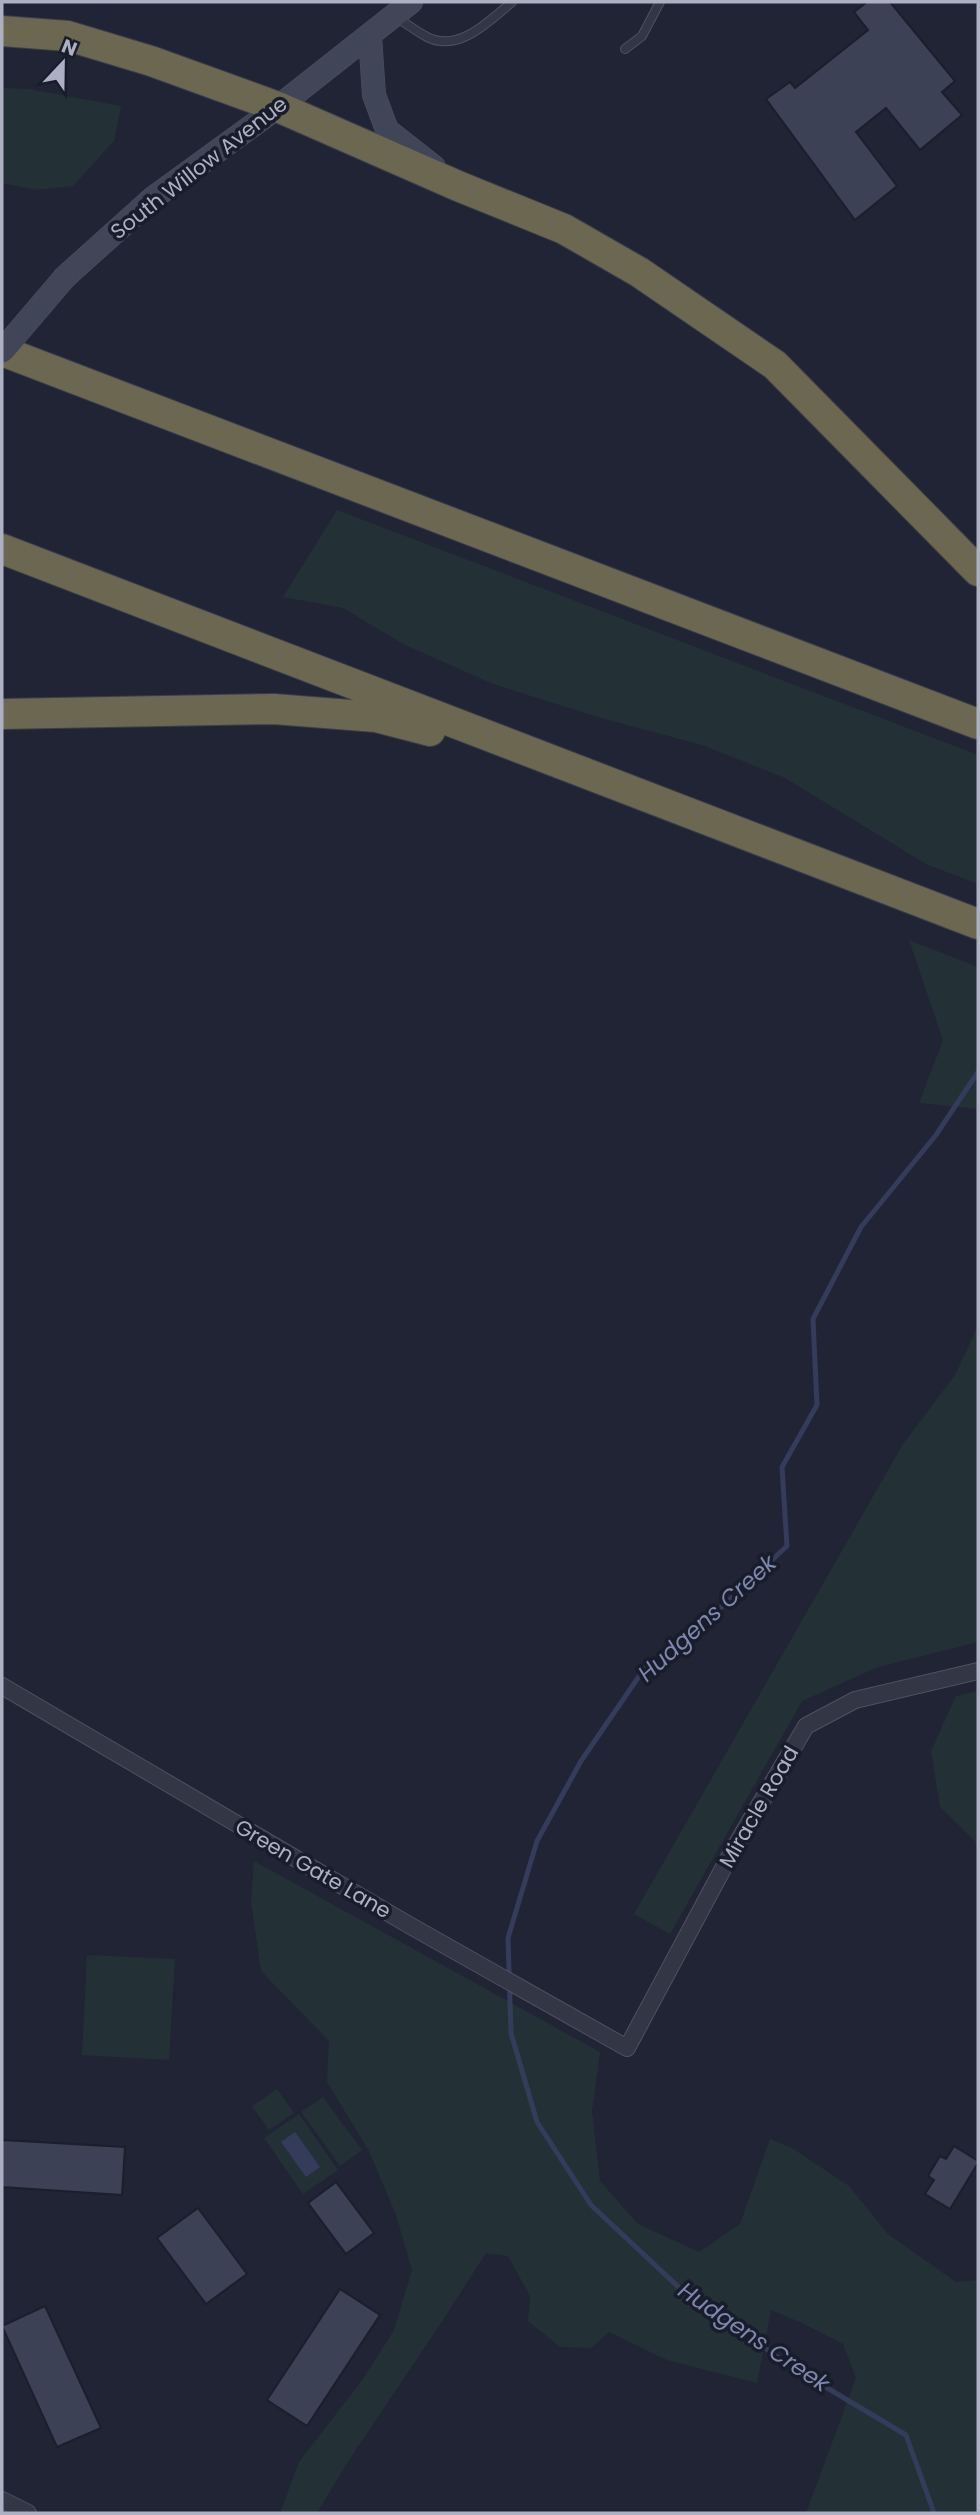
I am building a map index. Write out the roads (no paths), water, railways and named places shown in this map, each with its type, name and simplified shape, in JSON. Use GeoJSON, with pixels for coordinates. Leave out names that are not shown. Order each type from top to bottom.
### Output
{"type":"FeatureCollection","features":[{"type":"Feature","properties":{"kind":"highway"},"geometry":{"type":"LineString","coordinates":[[2,31],[68,37],[151,61],[278,107],[564,229],[639,272],[775,365],[978,571]]}},
{"type":"Feature","properties":{"kind":"highway"},"geometry":{"type":"LineString","coordinates":[[2,351],[978,724]]}},
{"type":"Feature","properties":{"kind":"highway"},"geometry":{"type":"LineString","coordinates":[[2,549],[978,924]]}},
{"type":"Feature","properties":{"kind":"highway"},"geometry":{"type":"LineString","coordinates":[[2,714],[274,709],[376,717],[569,766]]}},
{"type":"Feature","properties":{"kind":"main road","name":"South Willow Avenue"},"geometry":{"type":"LineString","coordinates":[[2,351],[65,276],[153,198],[278,107],[402,9]]}},
{"type":"Feature","properties":{"kind":"main road"},"geometry":{"type":"LineString","coordinates":[[370,36],[374,95],[387,130],[458,186]]}},
{"type":"Feature","properties":{"kind":"street","name":"Miracle Road"},"geometry":{"type":"LineString","coordinates":[[626,2048],[733,1850],[806,1726],[855,1700],[978,1671]]}},
{"type":"Feature","properties":{"kind":"street","name":"Green Gate Lane"},"geometry":{"type":"LineString","coordinates":[[2,1686],[409,1925],[626,2048]]}},
{"type":"Feature","properties":{"kind":"street"},"geometry":{"type":"LineString","coordinates":[[2,2500],[28,2513]]}},
{"type":"Feature","properties":{"kind":"lane"},"geometry":{"type":"LineString","coordinates":[[402,9],[429,38],[451,43],[476,30],[512,2]]}},
{"type":"Feature","properties":{"kind":"lane"},"geometry":{"type":"LineString","coordinates":[[625,49],[642,36],[660,2]]}},
{"type":"Feature","properties":{"kind":"water"},"geometry":{"type":"Polygon","coordinates":[[[295,2132],[320,2167],[306,2177],[281,2142],[295,2132]]]}},
{"type":"Feature","properties":{"kind":"waterway","name":"Hudgens Creek"},"geometry":{"type":"LineString","coordinates":[[934,2513],[906,2435],[797,2370],[688,2296],[591,2205],[537,2122],[511,2033],[508,1938],[537,1841],[581,1761],[644,1669],[724,1605],[787,1546],[782,1467],[817,1405],[813,1319],[861,1227],[936,1135],[978,1072]]}}]}
